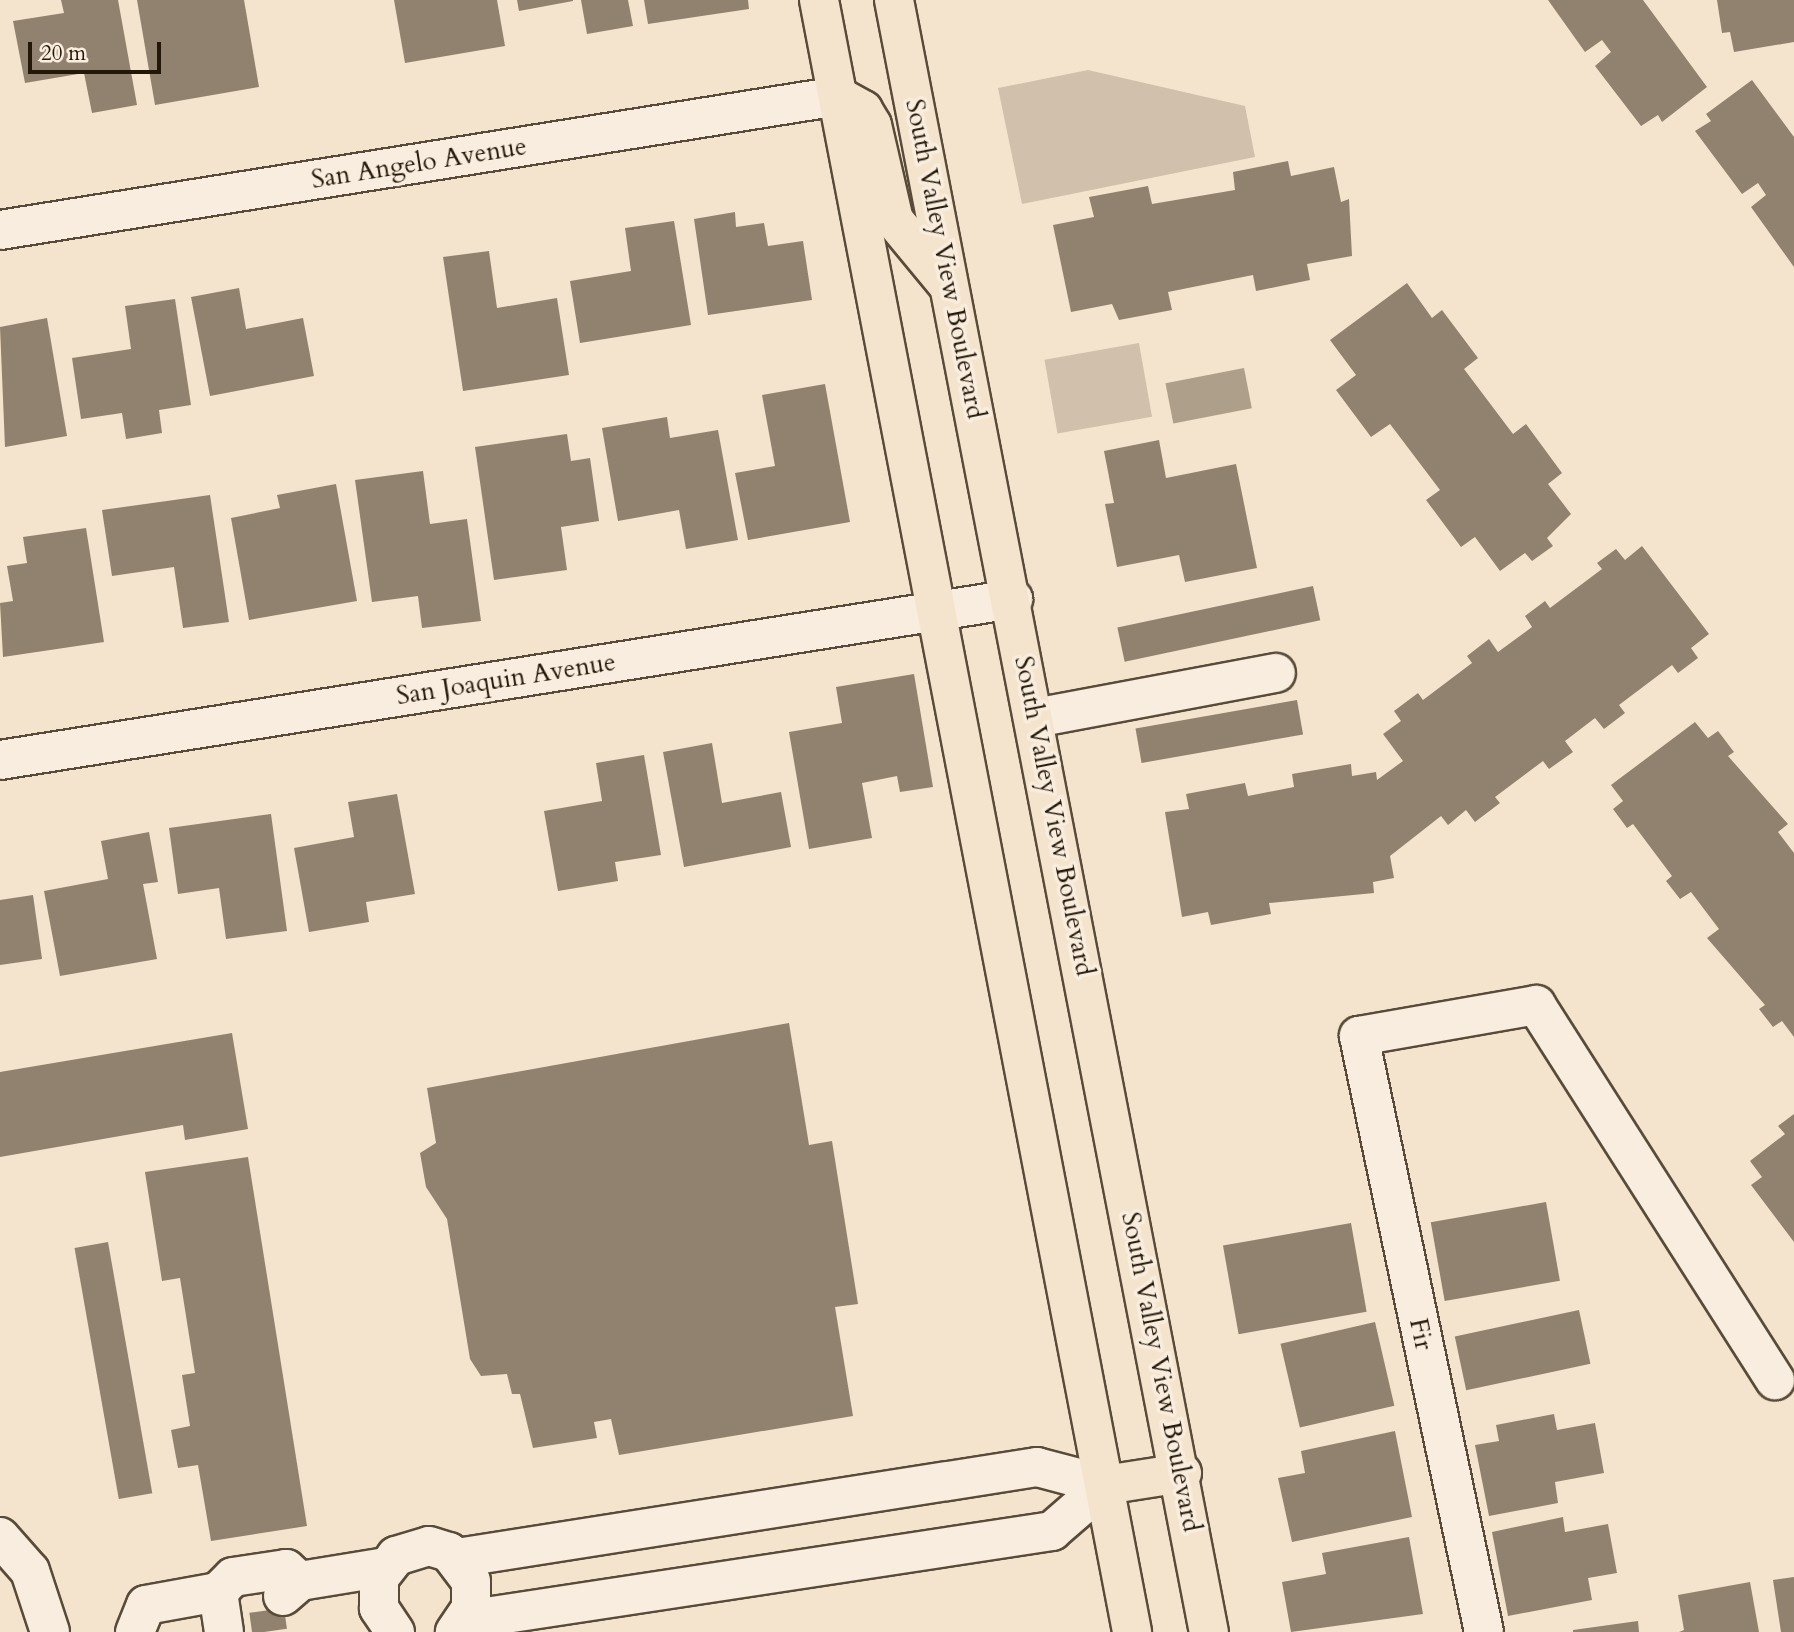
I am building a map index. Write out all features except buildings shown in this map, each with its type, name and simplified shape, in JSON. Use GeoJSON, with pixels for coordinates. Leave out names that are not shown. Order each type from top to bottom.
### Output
{"type":"FeatureCollection","features":[{"type":"Feature","properties":{"kind":"main road"},"geometry":{"type":"LineString","coordinates":[[819,0],[1132,1632]]}},
{"type":"Feature","properties":{"kind":"main road","name":"South Valley View Boulevard"},"geometry":{"type":"LineString","coordinates":[[894,0],[1182,1473],[1209,1632]]}},
{"type":"Feature","properties":{"kind":"main road"},"geometry":{"type":"LineString","coordinates":[[838,96],[863,110],[872,125],[894,220],[951,289]]}},
{"type":"Feature","properties":{"kind":"main road"},"geometry":{"type":"LineString","coordinates":[[1105,1485],[1182,1473]]}},
{"type":"Feature","properties":{"kind":"street","name":"San Angelo Avenue"},"geometry":{"type":"LineString","coordinates":[[0,230],[838,96]]}},
{"type":"Feature","properties":{"kind":"street","name":"San Joaquin Avenue"},"geometry":{"type":"LineString","coordinates":[[0,760],[1013,599]]}},
{"type":"Feature","properties":{"kind":"street"},"geometry":{"type":"LineString","coordinates":[[1035,718],[1276,673]]}},
{"type":"Feature","properties":{"kind":"street","name":"Fir"},"geometry":{"type":"LineString","coordinates":[[1484,1632],[1359,1036],[1536,1005],[1774,1380]]}},
{"type":"Feature","properties":{"kind":"street"},"geometry":{"type":"LineString","coordinates":[[135,1632],[146,1605],[218,1592],[233,1577],[286,1569],[300,1581],[386,1567],[417,1547],[457,1558],[1038,1467],[1105,1485]]}},
{"type":"Feature","properties":{"kind":"street"},"geometry":{"type":"LineString","coordinates":[[460,1626],[1052,1531],[1105,1485]]}},
{"type":"Feature","properties":{"kind":"street"},"geometry":{"type":"LineString","coordinates":[[0,1537],[30,1571],[50,1632]]}},
{"type":"Feature","properties":{"kind":"street"},"geometry":{"type":"LineString","coordinates":[[457,1558],[473,1594],[460,1626]]}},
{"type":"Feature","properties":{"kind":"street"},"geometry":{"type":"LineString","coordinates":[[386,1567],[376,1593],[389,1631]]}},
{"type":"Feature","properties":{"kind":"street"},"geometry":{"type":"LineString","coordinates":[[218,1592],[224,1632]]}},
{"type":"Feature","properties":{"kind":"shaded area"},"geometry":{"type":"Polygon","coordinates":[[[1088,70],[1245,106],[1255,157],[1022,204],[998,88],[1088,70]]]}},
{"type":"Feature","properties":{"kind":"shaded area"},"geometry":{"type":"Polygon","coordinates":[[[1139,343],[1152,417],[1057,434],[1044,360],[1139,343]]]}},
{"type":"Feature","properties":{"kind":"shaded area"},"geometry":{"type":"Polygon","coordinates":[[[1244,368],[1252,408],[1173,424],[1165,383],[1244,368]]]}}]}
